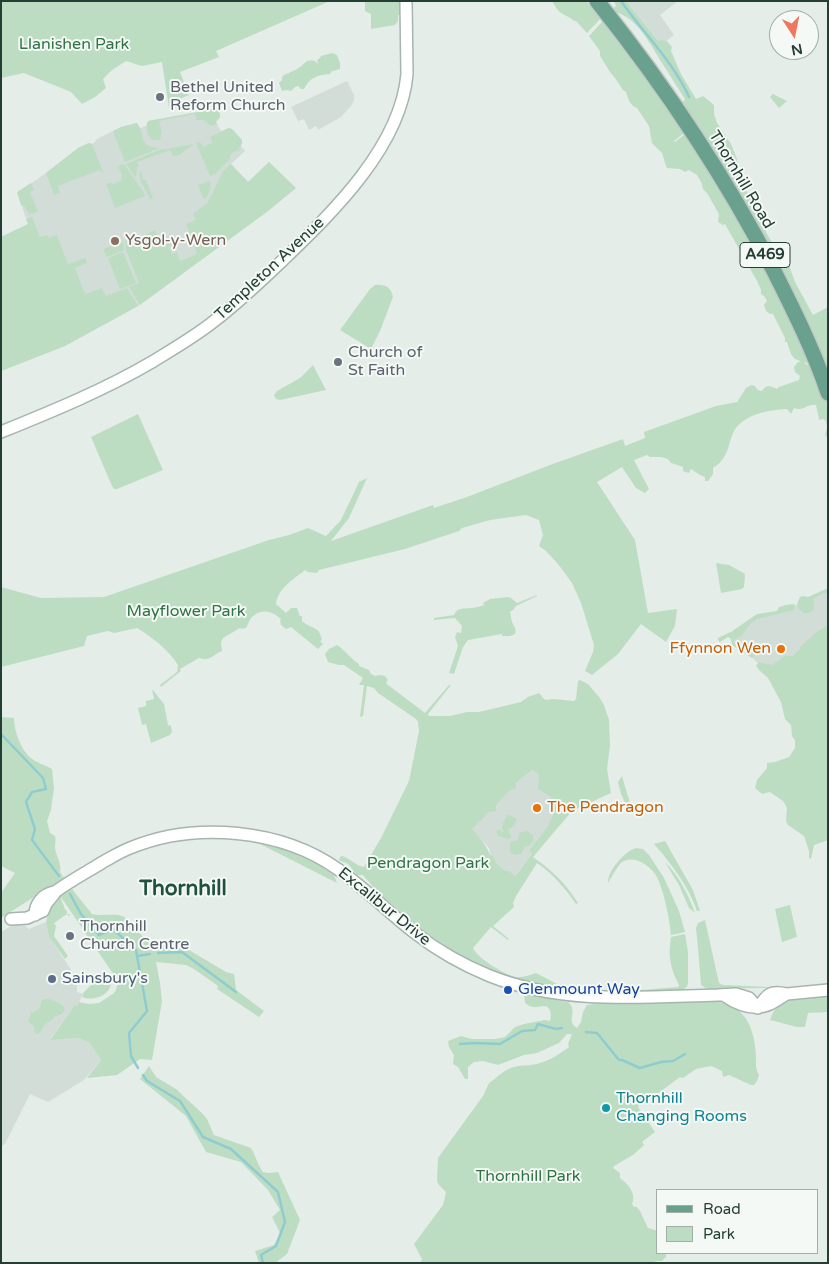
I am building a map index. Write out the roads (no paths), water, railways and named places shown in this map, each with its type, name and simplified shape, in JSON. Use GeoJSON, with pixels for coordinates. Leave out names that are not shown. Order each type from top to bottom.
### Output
{"type":"FeatureCollection","features":[{"type":"Feature","properties":{"kind":"main road","name":"Thornhill Road"},"geometry":{"type":"LineString","coordinates":[[598,2],[677,110],[731,195],[760,245],[800,322],[827,391]]}},
{"type":"Feature","properties":{"kind":"street","name":"Templeton Avenue"},"geometry":{"type":"LineString","coordinates":[[1,432],[106,387],[168,352],[224,313],[308,236],[360,178],[396,120],[404,96],[406,80],[406,1]]}},
{"type":"Feature","properties":{"kind":"street","name":"Excalibur Drive"},"geometry":{"type":"LineString","coordinates":[[6,922],[13,915],[26,910],[35,915],[43,911],[55,892],[122,851],[140,844],[191,833],[244,834],[270,839],[313,855],[335,867],[431,944],[466,964],[502,980],[543,991],[592,997],[736,994],[749,998],[758,1008],[768,994],[828,990]]}},
{"type":"Feature","properties":{"kind":"waterway"},"geometry":{"type":"LineString","coordinates":[[621,1],[675,71],[689,97]]}},
{"type":"Feature","properties":{"kind":"waterway"},"geometry":{"type":"LineString","coordinates":[[1,734],[43,778],[46,789],[32,792],[26,802],[35,829],[32,840],[59,876]]}},
{"type":"Feature","properties":{"kind":"waterway"},"geometry":{"type":"LineString","coordinates":[[70,894],[81,914],[99,935],[113,929],[136,950],[147,1011],[129,1033],[131,1056],[138,1068]]}},
{"type":"Feature","properties":{"kind":"waterway"},"geometry":{"type":"LineString","coordinates":[[158,953],[182,952],[236,992]]}},
{"type":"Feature","properties":{"kind":"waterway"},"geometry":{"type":"LineString","coordinates":[[137,956],[150,954]]}},
{"type":"Feature","properties":{"kind":"waterway"},"geometry":{"type":"LineString","coordinates":[[460,1044],[500,1044],[522,1031],[535,1030],[538,1024],[556,1029],[562,1028]]}},
{"type":"Feature","properties":{"kind":"waterway"},"geometry":{"type":"LineString","coordinates":[[586,1032],[597,1033],[619,1060],[640,1068],[661,1062],[673,1061],[685,1054]]}},
{"type":"Feature","properties":{"kind":"waterway"},"geometry":{"type":"LineString","coordinates":[[143,1075],[147,1081],[180,1101],[203,1137],[231,1149],[278,1192],[285,1222],[276,1246],[261,1255],[263,1263]]}},
{"type":"Feature","properties":{"kind":"place","name":"Bethel United Reform Church"},"geometry":{"type":"Point","coordinates":[160,97]}},
{"type":"Feature","properties":{"kind":"place","name":"Ysgol-y-Wern"},"geometry":{"type":"Point","coordinates":[115,241]}},
{"type":"Feature","properties":{"kind":"place","name":"Church of St Faith"},"geometry":{"type":"Point","coordinates":[338,362]}},
{"type":"Feature","properties":{"kind":"place","name":"Ffynnon Wen"},"geometry":{"type":"Point","coordinates":[781,649]}},
{"type":"Feature","properties":{"kind":"place","name":"The Pendragon"},"geometry":{"type":"Point","coordinates":[537,808]}},
{"type":"Feature","properties":{"kind":"place","name":"Thornhill Church Centre"},"geometry":{"type":"Point","coordinates":[70,936]}},
{"type":"Feature","properties":{"kind":"place","name":"Sainsbury's"},"geometry":{"type":"Point","coordinates":[52,979]}},
{"type":"Feature","properties":{"kind":"place","name":"Glenmount Way"},"geometry":{"type":"Point","coordinates":[508,990]}},
{"type":"Feature","properties":{"kind":"place","name":"Thornhill Changing Rooms"},"geometry":{"type":"Point","coordinates":[606,1108]}},
{"type":"Feature","properties":{"kind":"district","name":"Thornhill"},"geometry":{"type":"Point","coordinates":[183,889]}},
{"type":"Feature","properties":{"kind":"park label","name":"Llanishen Park"},"geometry":{"type":"Point","coordinates":[74,45]}},
{"type":"Feature","properties":{"kind":"park label","name":"Mayflower Park"},"geometry":{"type":"Point","coordinates":[186,612]}},
{"type":"Feature","properties":{"kind":"park label","name":"Pendragon Park"},"geometry":{"type":"Point","coordinates":[428,864]}},
{"type":"Feature","properties":{"kind":"park label","name":"Thornhill Park"},"geometry":{"type":"Point","coordinates":[528,1177]}}]}
